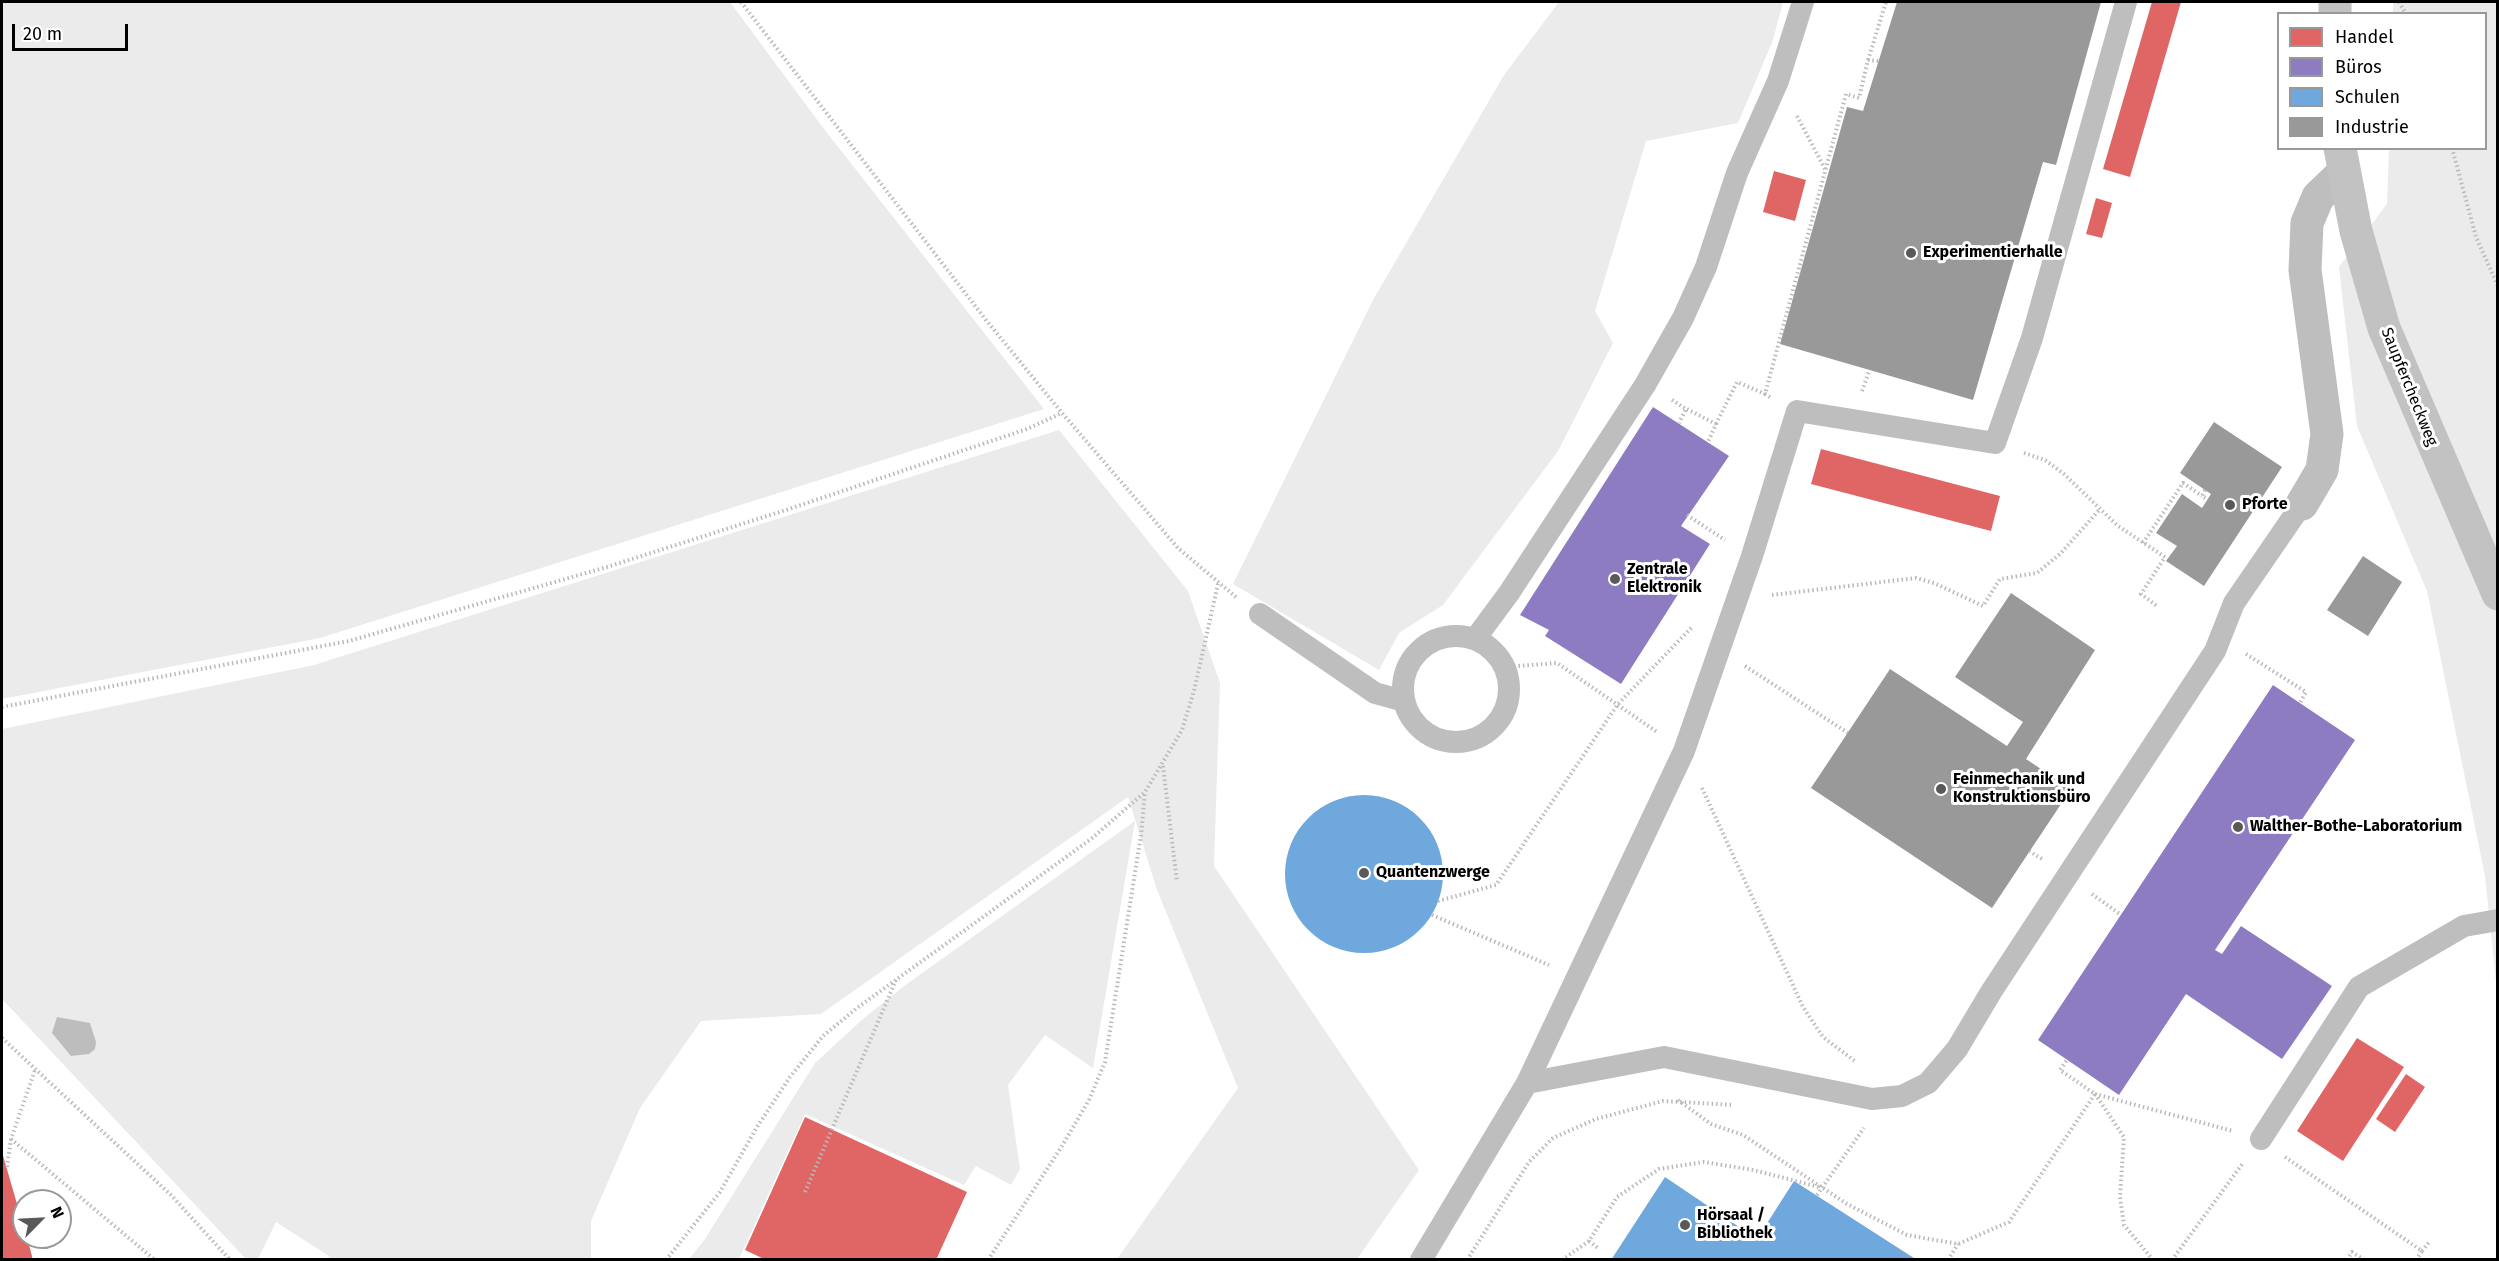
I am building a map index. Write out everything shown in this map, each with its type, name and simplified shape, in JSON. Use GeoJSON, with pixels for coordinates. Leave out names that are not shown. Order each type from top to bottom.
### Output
{"type":"FeatureCollection","features":[{"type":"Feature","properties":{"kind":"street","name":"Saupfercheckweg"},"geometry":{"type":"LineString","coordinates":[[2302,504],[2322,470],[2327,434],[2306,270],[2306,230],[2310,211],[2342,160]]}},
{"type":"Feature","properties":{"kind":"street","name":"Saupfercheckweg"},"geometry":{"type":"LineString","coordinates":[[2342,160],[2356,231],[2384,328],[2498,594]]}},
{"type":"Feature","properties":{"kind":"lane"},"geometry":{"type":"LineString","coordinates":[[1475,639],[1509,592],[1645,385],[1683,318],[1708,261],[1737,173],[1778,81],[1803,2]]}},
{"type":"Feature","properties":{"kind":"lane"},"geometry":{"type":"LineString","coordinates":[[1420,1260],[1527,1083],[1684,751],[1752,556],[1797,411],[1995,443],[2032,338],[2126,2]]}},
{"type":"Feature","properties":{"kind":"lane"},"geometry":{"type":"LineString","coordinates":[[1527,1083],[1664,1057],[1860,1098],[1893,1098],[1928,1083],[1957,1049],[1991,992],[2215,651],[2234,603],[2302,504]]}},
{"type":"Feature","properties":{"kind":"lane"},"geometry":{"type":"LineString","coordinates":[[1260,614],[1375,693],[1404,701]]}},
{"type":"Feature","properties":{"kind":"lane"},"geometry":{"type":"LineString","coordinates":[[1465,636],[1475,639],[1492,650],[1505,667],[1510,687],[1506,708],[1495,725],[1468,741],[1448,741],[1428,734],[1413,720],[1404,701],[1406,670],[1425,645],[1444,637],[1465,636]]}},
{"type":"Feature","properties":{"kind":"lane"},"geometry":{"type":"LineString","coordinates":[[2261,1139],[2359,987],[2464,926],[2498,920]]}},
{"type":"Feature","properties":{"kind":"path"},"geometry":{"type":"LineString","coordinates":[[741,2],[979,311],[1062,413],[1178,548],[1218,584],[1260,614]]}},
{"type":"Feature","properties":{"kind":"path"},"geometry":{"type":"LineString","coordinates":[[1778,350],[1846,94],[1859,98],[1886,2]]}},
{"type":"Feature","properties":{"kind":"path"},"geometry":{"type":"LineString","coordinates":[[1868,60],[1879,61]]}},
{"type":"Feature","properties":{"kind":"path"},"geometry":{"type":"LineString","coordinates":[[1778,81],[1825,169]]}},
{"type":"Feature","properties":{"kind":"path"},"geometry":{"type":"LineString","coordinates":[[2453,150],[2476,237],[2498,286]]}},
{"type":"Feature","properties":{"kind":"path"},"geometry":{"type":"LineString","coordinates":[[1707,442],[1737,381],[1765,394]]}},
{"type":"Feature","properties":{"kind":"path"},"geometry":{"type":"LineString","coordinates":[[1686,409],[1716,424]]}},
{"type":"Feature","properties":{"kind":"path"},"geometry":{"type":"LineString","coordinates":[[2,708],[349,641],[607,567],[789,509],[1027,429],[1062,413]]}},
{"type":"Feature","properties":{"kind":"path"},"geometry":{"type":"LineString","coordinates":[[2018,451],[2044,460],[2064,474],[2118,526],[2165,557],[2140,594],[2157,606]]}},
{"type":"Feature","properties":{"kind":"path"},"geometry":{"type":"LineString","coordinates":[[2144,543],[2183,483],[2207,499]]}},
{"type":"Feature","properties":{"kind":"path"},"geometry":{"type":"LineString","coordinates":[[2202,496],[2205,490]]}},
{"type":"Feature","properties":{"kind":"path"},"geometry":{"type":"LineString","coordinates":[[1738,595],[1779,595],[1916,578],[1934,583],[1983,606],[2000,579],[2037,573],[2060,554],[2100,509]]}},
{"type":"Feature","properties":{"kind":"path"},"geometry":{"type":"LineString","coordinates":[[1687,515],[1752,556]]}},
{"type":"Feature","properties":{"kind":"path"},"geometry":{"type":"LineString","coordinates":[[666,1260],[720,1192],[757,1126],[790,1077],[824,1036],[896,979],[1091,839],[1145,792],[1163,766],[1182,730],[1218,584]]}},
{"type":"Feature","properties":{"kind":"path"},"geometry":{"type":"LineString","coordinates":[[1438,901],[1496,885],[1618,704],[1704,616],[1730,619]]}},
{"type":"Feature","properties":{"kind":"path"},"geometry":{"type":"LineString","coordinates":[[2220,637],[2306,692],[2300,703]]}},
{"type":"Feature","properties":{"kind":"path"},"geometry":{"type":"LineString","coordinates":[[1719,650],[1848,733]]}},
{"type":"Feature","properties":{"kind":"path"},"geometry":{"type":"LineString","coordinates":[[1505,667],[1557,663],[1684,751],[1803,1008],[1823,1037],[1860,1065]]}},
{"type":"Feature","properties":{"kind":"path"},"geometry":{"type":"LineString","coordinates":[[1163,766],[1177,882]]}},
{"type":"Feature","properties":{"kind":"path"},"geometry":{"type":"LineString","coordinates":[[988,1260],[1062,1146],[1089,1100],[1105,1062],[1142,835],[1145,792]]}},
{"type":"Feature","properties":{"kind":"path"},"geometry":{"type":"LineString","coordinates":[[1432,915],[1578,977]]}},
{"type":"Feature","properties":{"kind":"path"},"geometry":{"type":"LineString","coordinates":[[805,1192],[896,979]]}},
{"type":"Feature","properties":{"kind":"path"},"geometry":{"type":"LineString","coordinates":[[2,1038],[172,1196],[230,1260]]}},
{"type":"Feature","properties":{"kind":"path"},"geometry":{"type":"LineString","coordinates":[[2067,1060],[2060,1071],[2095,1094],[2261,1139],[2422,1251]]}},
{"type":"Feature","properties":{"kind":"path"},"geometry":{"type":"LineString","coordinates":[[7,1167],[10,1138],[35,1070]]}},
{"type":"Feature","properties":{"kind":"path"},"geometry":{"type":"LineString","coordinates":[[1678,1100],[1711,1124],[1743,1135],[1822,1188],[1908,1235],[1958,1244],[2008,1222],[2095,1094]]}},
{"type":"Feature","properties":{"kind":"path"},"geometry":{"type":"LineString","coordinates":[[2095,1094],[2124,1137],[2120,1197],[2124,1225],[2153,1260]]}},
{"type":"Feature","properties":{"kind":"path"},"geometry":{"type":"LineString","coordinates":[[1467,1260],[1529,1162],[1553,1138],[1596,1119],[1663,1101],[1678,1100],[1737,1106]]}},
{"type":"Feature","properties":{"kind":"path"},"geometry":{"type":"LineString","coordinates":[[1818,1195],[1860,1134]]}},
{"type":"Feature","properties":{"kind":"path"},"geometry":{"type":"LineString","coordinates":[[10,1138],[155,1260]]}},
{"type":"Feature","properties":{"kind":"path"},"geometry":{"type":"LineString","coordinates":[[2172,1260],[2261,1139]]}},
{"type":"Feature","properties":{"kind":"path"},"geometry":{"type":"LineString","coordinates":[[1562,1260],[1589,1241],[1617,1197],[1659,1169],[1704,1162],[1753,1170],[1822,1188]]}},
{"type":"Feature","properties":{"kind":"path"},"geometry":{"type":"LineString","coordinates":[[1589,1241],[1598,1248]]}},
{"type":"Feature","properties":{"kind":"path"},"geometry":{"type":"LineString","coordinates":[[2416,1260],[2430,1241]]}},
{"type":"Feature","properties":{"kind":"path"},"geometry":{"type":"LineString","coordinates":[[1948,1260],[1958,1244]]}},
{"type":"Feature","properties":{"kind":"path"},"geometry":{"type":"LineString","coordinates":[[2347,1260],[2352,1252],[2364,1260]]}},
{"type":"Feature","properties":{"kind":"shaded area"},"geometry":{"type":"Polygon","coordinates":[[[2,2],[730,2],[824,129],[1044,409],[320,638],[2,699],[2,2]]]}},
{"type":"Feature","properties":{"kind":"shaded area"},"geometry":{"type":"Polygon","coordinates":[[[1559,2],[1783,2],[1773,40],[1738,123],[1646,141],[1595,311],[1613,343],[1558,451],[1443,605],[1399,633],[1379,670],[1233,584],[1373,300],[1504,75],[1559,2]]]}},
{"type":"Feature","properties":{"kind":"shaded area"},"geometry":{"type":"Polygon","coordinates":[[[2393,2],[2497,2],[2497,991],[2485,876],[2427,591],[2357,426],[2339,267],[2387,204],[2389,150],[2487,150],[2487,12],[2393,12],[2393,2]]]}},
{"type":"Feature","properties":{"kind":"shaded area"},"geometry":{"type":"Polygon","coordinates":[[[1059,430],[1188,591],[1220,683],[1214,866],[1419,1170],[1357,1259],[1117,1259],[1238,1088],[1157,890],[1128,797],[821,1014],[701,1021],[640,1108],[591,1221],[591,1259],[328,1259],[329,1256],[276,1222],[258,1259],[246,1259],[2,999],[2,729],[314,665],[1059,430]]]}},
{"type":"Feature","properties":{"kind":"shaded area"},"geometry":{"type":"Polygon","coordinates":[[[1135,821],[1093,1068],[1045,1035],[1008,1085],[1020,1169],[1011,1185],[976,1166],[964,1185],[805,1114],[739,1259],[689,1259],[705,1239],[815,1063],[864,1018],[904,986],[1135,821]]]}},
{"type":"Feature","properties":{"kind":"shaded area"},"geometry":{"type":"Polygon","coordinates":[[[57,1017],[90,1023],[96,1042],[95,1049],[89,1054],[71,1056],[52,1033],[57,1017]]]}},
{"type":"Feature","properties":{"kind":"building: Handel"},"geometry":{"type":"Polygon","coordinates":[[[2152,2],[2181,2],[2130,177],[2103,169],[2152,2]]]}},
{"type":"Feature","properties":{"kind":"building: Handel"},"geometry":{"type":"Polygon","coordinates":[[[1774,171],[1806,180],[1795,221],[1763,212],[1774,171]]]}},
{"type":"Feature","properties":{"kind":"building: Handel"},"geometry":{"type":"Polygon","coordinates":[[[2096,198],[2112,203],[2102,238],[2086,234],[2096,198]]]}},
{"type":"Feature","properties":{"kind":"building: Handel"},"geometry":{"type":"Polygon","coordinates":[[[1821,449],[2000,496],[1991,531],[1811,484],[1821,449]]]}},
{"type":"Feature","properties":{"kind":"building: Handel"},"geometry":{"type":"Polygon","coordinates":[[[2357,1038],[2404,1067],[2343,1161],[2297,1131],[2357,1038]]]}},
{"type":"Feature","properties":{"kind":"building: Handel"},"geometry":{"type":"Polygon","coordinates":[[[2406,1074],[2425,1087],[2395,1132],[2376,1119],[2406,1074]]]}},
{"type":"Feature","properties":{"kind":"building: Handel"},"geometry":{"type":"Polygon","coordinates":[[[805,1117],[967,1192],[936,1260],[766,1260],[745,1250],[805,1117]]]}},
{"type":"Feature","properties":{"kind":"building: Handel"},"geometry":{"type":"Polygon","coordinates":[[[2,1152],[13,1189],[12,1249],[30,1249],[33,1260],[2,1260],[2,1152]]]}},
{"type":"Feature","properties":{"kind":"building: Büros","name":"Zentrale Elektronik"},"geometry":{"type":"Polygon","coordinates":[[[1653,407],[1729,456],[1681,526],[1710,544],[1621,684],[1545,636],[1549,630],[1520,615],[1653,407]]]}},
{"type":"Feature","properties":{"kind":"building: Büros","name":"Walther-Bothe-Laboratorium"},"geometry":{"type":"Polygon","coordinates":[[[2273,685],[2355,740],[2215,950],[2222,954],[2241,926],[2332,986],[2282,1059],[2186,994],[2119,1095],[2038,1040],[2273,685]]]}},
{"type":"Feature","properties":{"kind":"building: Schulen"},"geometry":{"type":"Polygon","coordinates":[[[1364,795],[1379,796],[1394,801],[1408,808],[1420,818],[1430,830],[1437,844],[1442,859],[1442,889],[1437,904],[1430,918],[1420,930],[1408,940],[1394,947],[1379,952],[1364,953],[1349,952],[1334,947],[1320,940],[1308,930],[1298,918],[1291,904],[1286,889],[1285,874],[1286,859],[1291,844],[1298,830],[1308,818],[1320,808],[1334,801],[1349,796],[1364,795]]]}},
{"type":"Feature","properties":{"kind":"building: Schulen","name":"Hörsaal / Bibliothek"},"geometry":{"type":"Polygon","coordinates":[[[1665,1177],[1757,1239],[1794,1181],[1917,1260],[1611,1260],[1665,1177]]]}},
{"type":"Feature","properties":{"kind":"building: Industrie","name":"Experimentierhalle"},"geometry":{"type":"Polygon","coordinates":[[[1897,2],[2101,2],[2056,165],[2043,162],[1973,400],[1780,344],[1847,107],[1863,111],[1897,2]]]}},
{"type":"Feature","properties":{"kind":"building: Industrie","name":"Pforte"},"geometry":{"type":"Polygon","coordinates":[[[2214,422],[2282,467],[2204,586],[2166,561],[2177,546],[2156,533],[2182,494],[2202,508],[2211,494],[2180,473],[2214,422]]]}},
{"type":"Feature","properties":{"kind":"building: Industrie"},"geometry":{"type":"Polygon","coordinates":[[[2363,556],[2402,582],[2368,636],[2327,610],[2363,556]]]}},
{"type":"Feature","properties":{"kind":"building: Industrie","name":"Feinmechanik und Konstruktionsbüro"},"geometry":{"type":"Polygon","coordinates":[[[2011,593],[2095,650],[2026,759],[2071,789],[1992,908],[1811,788],[1890,669],[2007,746],[2023,722],[1955,677],[2011,593]]]}},
{"type":"Feature","properties":{"kind":"place","name":"Experimentierhalle"},"geometry":{"type":"Point","coordinates":[1911,253]}},
{"type":"Feature","properties":{"kind":"place","name":"Pforte"},"geometry":{"type":"Point","coordinates":[2230,505]}},
{"type":"Feature","properties":{"kind":"place","name":"Zentrale Elektronik"},"geometry":{"type":"Point","coordinates":[1615,579]}},
{"type":"Feature","properties":{"kind":"place","name":"Feinmechanik und Konstruktionsbüro"},"geometry":{"type":"Point","coordinates":[1941,789]}},
{"type":"Feature","properties":{"kind":"place","name":"Walther-Bothe-Laboratorium"},"geometry":{"type":"Point","coordinates":[2238,827]}},
{"type":"Feature","properties":{"kind":"place","name":"Quantenzwerge"},"geometry":{"type":"Point","coordinates":[1364,873]}},
{"type":"Feature","properties":{"kind":"place","name":"Hörsaal / Bibliothek"},"geometry":{"type":"Point","coordinates":[1685,1225]}}]}
